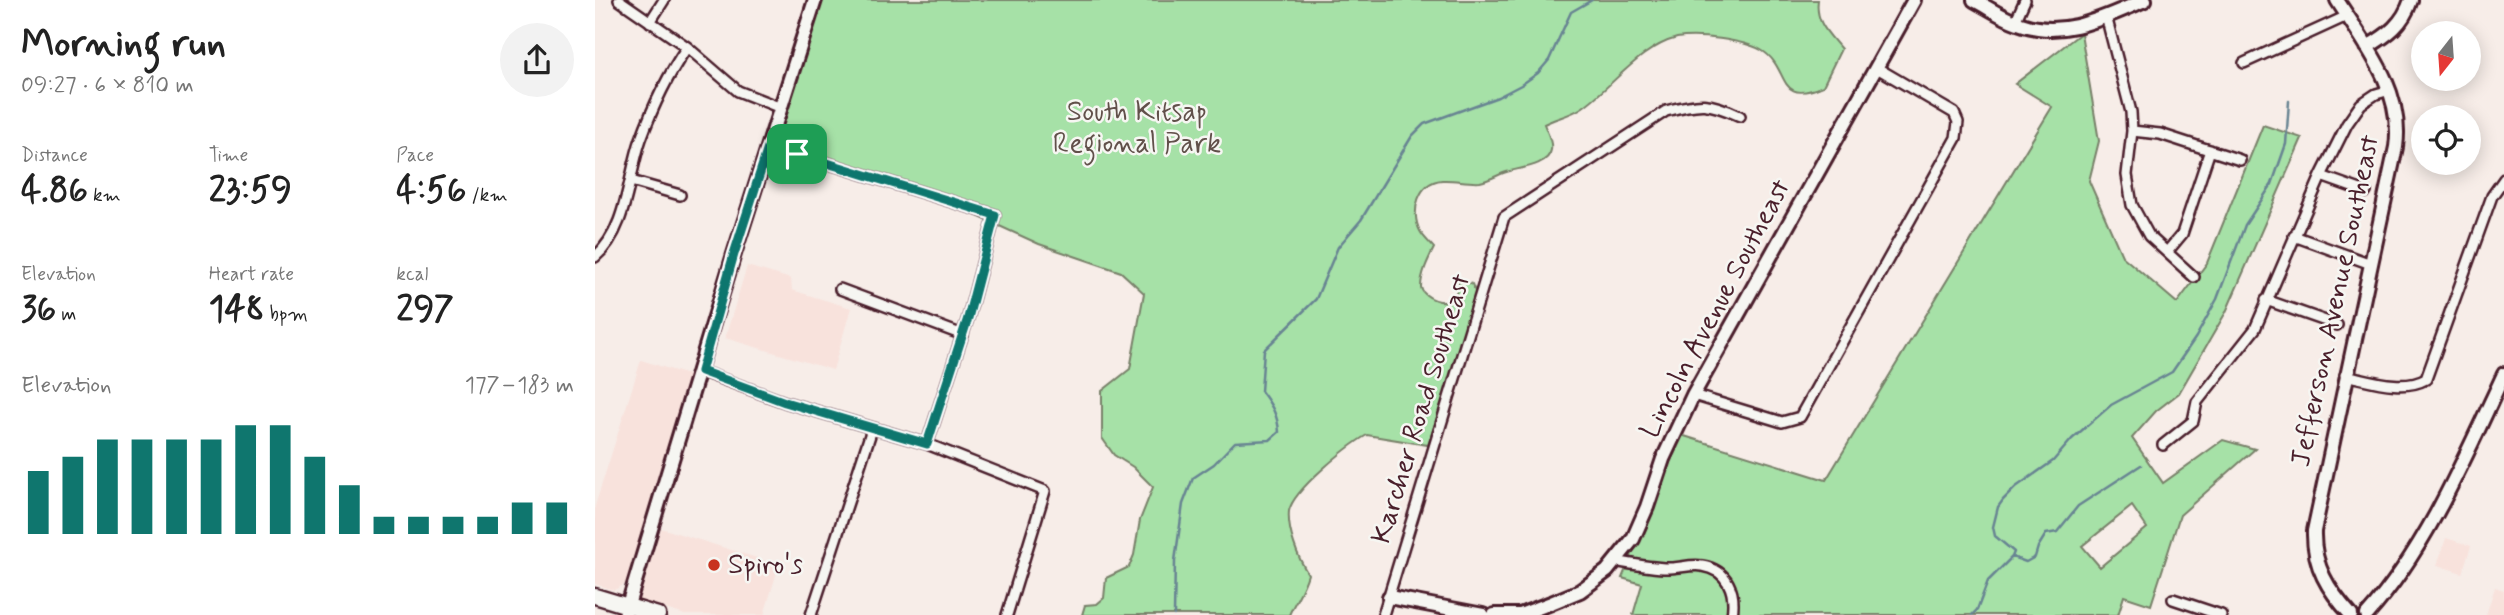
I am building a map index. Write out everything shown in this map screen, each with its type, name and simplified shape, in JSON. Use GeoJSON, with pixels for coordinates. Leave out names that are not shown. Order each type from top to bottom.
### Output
{"type":"FeatureCollection","features":[{"type":"Feature","properties":{"kind":"main road"},"geometry":{"type":"LineString","coordinates":[[595,596],[627,610],[658,615]]}},
{"type":"Feature","properties":{"kind":"street"},"geometry":{"type":"LineString","coordinates":[[619,0],[687,47],[738,91],[781,108]]}},
{"type":"Feature","properties":{"kind":"street"},"geometry":{"type":"LineString","coordinates":[[650,22],[664,0]]}},
{"type":"Feature","properties":{"kind":"street"},"geometry":{"type":"LineString","coordinates":[[627,610],[734,254],[815,0]]}},
{"type":"Feature","properties":{"kind":"street","name":"Lincoln Avenue Southeast"},"geometry":{"type":"LineString","coordinates":[[1494,615],[1520,615],[1571,594],[1607,570],[1633,538],[1663,459],[1693,395],[1914,0]]}},
{"type":"Feature","properties":{"kind":"street"},"geometry":{"type":"LineString","coordinates":[[1974,0],[2015,22],[2041,29],[2063,29],[2145,0]]}},
{"type":"Feature","properties":{"kind":"street"},"geometry":{"type":"LineString","coordinates":[[2015,22],[2025,0]]}},
{"type":"Feature","properties":{"kind":"street","name":"Jefferson Avenue Southeast"},"geometry":{"type":"LineString","coordinates":[[2337,0],[2367,47],[2389,90],[2396,114],[2397,138],[2316,512],[2313,548],[2323,578],[2351,615]]}},
{"type":"Feature","properties":{"kind":"street"},"geometry":{"type":"LineString","coordinates":[[2367,47],[2394,29],[2411,0]]}},
{"type":"Feature","properties":{"kind":"street"},"geometry":{"type":"LineString","coordinates":[[2106,16],[2130,112],[2132,131],[2127,175],[2132,205],[2149,236],[2194,277]]}},
{"type":"Feature","properties":{"kind":"street"},"geometry":{"type":"LineString","coordinates":[[2244,63],[2347,16]]}},
{"type":"Feature","properties":{"kind":"street"},"geometry":{"type":"LineString","coordinates":[[595,257],[607,247],[631,181],[641,139],[670,72],[687,47]]}},
{"type":"Feature","properties":{"kind":"street"},"geometry":{"type":"LineString","coordinates":[[1693,395],[1782,422],[1800,417],[1956,138],[1958,122],[1954,113],[1877,68]]}},
{"type":"Feature","properties":{"kind":"street"},"geometry":{"type":"LineString","coordinates":[[2163,445],[2193,421],[2197,402],[2248,340],[2347,124],[2361,104],[2376,94],[2389,90]]}},
{"type":"Feature","properties":{"kind":"street","name":"Karcher Road Southeast"},"geometry":{"type":"LineString","coordinates":[[1383,615],[1504,216],[1667,111],[1697,103],[1719,106],[1740,116]]}},
{"type":"Feature","properties":{"kind":"street"},"geometry":{"type":"LineString","coordinates":[[2132,131],[2159,134],[2240,160]]}},
{"type":"Feature","properties":{"kind":"street"},"geometry":{"type":"LineString","coordinates":[[769,145],[995,215],[963,335],[927,444]]}},
{"type":"Feature","properties":{"kind":"street"},"geometry":{"type":"LineString","coordinates":[[2167,252],[2182,234],[2210,150]]}},
{"type":"Feature","properties":{"kind":"street"},"geometry":{"type":"LineString","coordinates":[[2321,176],[2366,192]]}},
{"type":"Feature","properties":{"kind":"street"},"geometry":{"type":"LineString","coordinates":[[2345,375],[2405,386],[2415,385],[2425,379],[2492,196],[2504,179]]}},
{"type":"Feature","properties":{"kind":"street"},"geometry":{"type":"LineString","coordinates":[[631,181],[680,195]]}},
{"type":"Feature","properties":{"kind":"street"},"geometry":{"type":"LineString","coordinates":[[2294,236],[2371,264]]}},
{"type":"Feature","properties":{"kind":"street"},"geometry":{"type":"LineString","coordinates":[[840,289],[963,335]]}},
{"type":"Feature","properties":{"kind":"street"},"geometry":{"type":"LineString","coordinates":[[2266,300],[2337,325]]}},
{"type":"Feature","properties":{"kind":"street"},"geometry":{"type":"LineString","coordinates":[[701,371],[785,402],[927,444],[1045,491],[1007,615]]}},
{"type":"Feature","properties":{"kind":"street"},"geometry":{"type":"LineString","coordinates":[[2367,615],[2388,591],[2434,515],[2504,374]]}},
{"type":"Feature","properties":{"kind":"street"},"geometry":{"type":"LineString","coordinates":[[811,615],[872,429]]}},
{"type":"Feature","properties":{"kind":"street"},"geometry":{"type":"LineString","coordinates":[[1615,561],[1666,568],[1701,566],[1719,572],[1730,583],[1732,615]]}},
{"type":"Feature","properties":{"kind":"street"},"geometry":{"type":"LineString","coordinates":[[1389,597],[1483,615]]}},
{"type":"Feature","properties":{"kind":"street"},"geometry":{"type":"LineString","coordinates":[[2173,599],[2221,615]]}},
{"type":"Feature","properties":{"kind":"shaded area"},"geometry":{"type":"Polygon","coordinates":[[[747,266],[791,279],[792,290],[851,308],[833,370],[725,338],[747,266]]]}},
{"type":"Feature","properties":{"kind":"shaded area"},"geometry":{"type":"Polygon","coordinates":[[[641,360],[691,376],[627,583],[614,590],[595,584],[595,506],[641,360]]]}},
{"type":"Feature","properties":{"kind":"shaded area"},"geometry":{"type":"Polygon","coordinates":[[[661,528],[779,565],[764,615],[685,615],[637,600],[661,528]]]}},
{"type":"Feature","properties":{"kind":"shaded area"},"geometry":{"type":"Polygon","coordinates":[[[2446,538],[2471,546],[2462,573],[2437,565],[2446,538]]]}},
{"type":"Feature","properties":{"kind":"shaded area"},"geometry":{"type":"Polygon","coordinates":[[[2495,587],[2504,590],[2504,615],[2486,615],[2495,587]]]}},
{"type":"Feature","properties":{"kind":"green space","name":"South Kitsap Regional Park"},"geometry":{"type":"Polygon","coordinates":[[[815,0],[1818,0],[1821,21],[1841,49],[1823,86],[1797,92],[1785,82],[1770,57],[1753,46],[1708,37],[1677,38],[1639,58],[1583,107],[1544,124],[1551,147],[1549,155],[1540,162],[1480,182],[1442,180],[1427,186],[1416,207],[1420,231],[1434,248],[1424,272],[1422,291],[1435,300],[1451,300],[1460,280],[1472,284],[1476,294],[1428,445],[1367,435],[1335,458],[1300,492],[1289,511],[1289,519],[1294,544],[1308,574],[1289,615],[1082,615],[1085,605],[1097,604],[1104,598],[1106,578],[1129,567],[1134,555],[1140,520],[1153,487],[1133,467],[1114,455],[1102,438],[1102,391],[1130,369],[1144,293],[1121,272],[1039,244],[973,214],[896,185],[769,145],[815,0]]]}},
{"type":"Feature","properties":{"kind":"green space"},"geometry":{"type":"Polygon","coordinates":[[[2081,33],[2099,141],[2089,181],[2122,256],[2177,303],[2207,263],[2263,125],[2302,138],[2226,312],[2179,393],[2156,411],[2132,438],[2163,483],[2223,440],[2255,449],[2180,515],[2151,605],[2124,596],[2118,615],[1633,615],[1642,584],[1622,578],[1681,435],[1826,480],[2052,107],[2015,84],[2081,33]],[[2132,506],[2082,546],[2100,567],[2147,528],[2132,506]]]}},
{"type":"Feature","properties":{"kind":"waterway"},"geometry":{"type":"LineString","coordinates":[[1174,615],[1175,561],[1183,504],[1193,478],[1214,464],[1235,442],[1270,440],[1279,432],[1273,410],[1261,391],[1264,350],[1316,299],[1338,247],[1361,220],[1412,136],[1424,124],[1498,97],[1538,73],[1549,60],[1571,12],[1592,0]]}},
{"type":"Feature","properties":{"kind":"waterway"},"geometry":{"type":"LineString","coordinates":[[2012,557],[2014,552],[1995,536],[1993,527],[1998,507],[2003,500],[2016,487],[2053,461],[2072,439],[2111,405],[2172,372],[2196,337],[2217,299],[2245,225],[2272,184],[2286,144],[2289,101]]}},
{"type":"Feature","properties":{"kind":"waterway"},"geometry":{"type":"LineString","coordinates":[[2012,557],[2026,562],[2035,557],[2046,534],[2057,532],[2078,506],[2141,465]]}},
{"type":"Feature","properties":{"kind":"waterway"},"geometry":{"type":"LineString","coordinates":[[1972,615],[1977,610],[1988,581],[2012,557]]}},
{"type":"Feature","properties":{"kind":"place","name":"Spiro's"},"geometry":{"type":"Point","coordinates":[714,565]}},
{"type":"Feature","properties":{"kind":"route"},"geometry":{"type":"LineString","coordinates":[[769,145],[797,154],[995,215],[968,318],[927,444],[785,402],[701,371],[734,254],[769,145]]}}]}
